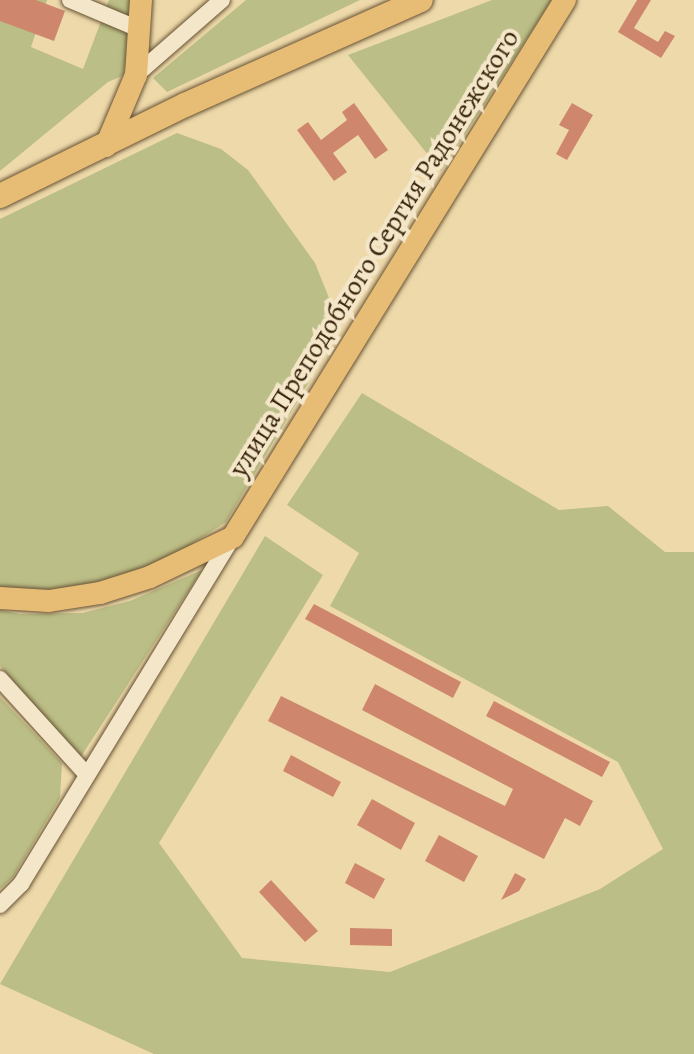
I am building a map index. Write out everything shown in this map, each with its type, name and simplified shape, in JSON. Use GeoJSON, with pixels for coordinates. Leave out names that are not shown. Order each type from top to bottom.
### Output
{"type":"FeatureCollection","features":[{"type":"Feature","properties":{"kind":"highway"},"geometry":{"type":"LineString","coordinates":[[0,199],[185,105],[421,0]]}},
{"type":"Feature","properties":{"kind":"main road"},"geometry":{"type":"LineString","coordinates":[[106,146],[136,75],[141,0]]}},
{"type":"Feature","properties":{"kind":"main road","name":"улица Преподобного Сергия Радонежского"},"geometry":{"type":"LineString","coordinates":[[233,537],[565,0]]}},
{"type":"Feature","properties":{"kind":"main road"},"geometry":{"type":"LineString","coordinates":[[0,598],[49,601],[100,593],[150,577],[233,537]]}},
{"type":"Feature","properties":{"kind":"street"},"geometry":{"type":"LineString","coordinates":[[70,0],[139,29]]}},
{"type":"Feature","properties":{"kind":"street"},"geometry":{"type":"LineString","coordinates":[[136,75],[222,0]]}},
{"type":"Feature","properties":{"kind":"street"},"geometry":{"type":"LineString","coordinates":[[0,905],[21,884],[233,537]]}},
{"type":"Feature","properties":{"kind":"street"},"geometry":{"type":"LineString","coordinates":[[0,679],[86,774]]}},
{"type":"Feature","properties":{"kind":"green space"},"geometry":{"type":"Polygon","coordinates":[[[0,0],[47,0],[31,47],[83,69],[109,0],[135,0],[132,47],[122,76],[108,82],[0,171],[0,0]]]}},
{"type":"Feature","properties":{"kind":"green space"},"geometry":{"type":"Polygon","coordinates":[[[246,0],[360,0],[167,92],[153,78],[246,0]]]}},
{"type":"Feature","properties":{"kind":"green space"},"geometry":{"type":"Polygon","coordinates":[[[492,0],[552,0],[441,171],[348,55],[492,0]]]}},
{"type":"Feature","properties":{"kind":"green space"},"geometry":{"type":"Polygon","coordinates":[[[177,133],[221,149],[248,170],[315,263],[329,298],[336,336],[226,522],[175,555],[85,589],[43,593],[0,589],[0,219],[177,133]]]}},
{"type":"Feature","properties":{"kind":"green space"},"geometry":{"type":"Polygon","coordinates":[[[362,393],[559,510],[608,506],[665,552],[694,552],[694,1054],[154,1054],[0,984],[265,536],[323,575],[159,843],[242,958],[390,972],[600,889],[663,849],[618,762],[330,606],[359,553],[287,505],[362,393]]]}},
{"type":"Feature","properties":{"kind":"green space"},"geometry":{"type":"Polygon","coordinates":[[[202,570],[80,758],[0,666],[0,610],[20,614],[82,613],[130,601],[202,570]]]}},
{"type":"Feature","properties":{"kind":"green space"},"geometry":{"type":"Polygon","coordinates":[[[0,697],[62,763],[60,798],[13,877],[0,889],[0,697]]]}},
{"type":"Feature","properties":{"kind":"building"},"geometry":{"type":"Polygon","coordinates":[[[0,0],[36,0],[65,11],[54,41],[0,21],[0,0]]]}},
{"type":"Feature","properties":{"kind":"building"},"geometry":{"type":"Polygon","coordinates":[[[637,0],[651,0],[634,28],[658,42],[665,31],[675,36],[661,58],[618,32],[637,0]]]}},
{"type":"Feature","properties":{"kind":"building"},"geometry":{"type":"Polygon","coordinates":[[[354,103],[388,150],[375,159],[358,135],[333,153],[347,172],[334,181],[297,130],[308,122],[321,140],[347,120],[342,112],[354,103]]]}},
{"type":"Feature","properties":{"kind":"building"},"geometry":{"type":"Polygon","coordinates":[[[572,103],[593,115],[567,160],[556,154],[569,130],[559,125],[572,103]]]}},
{"type":"Feature","properties":{"kind":"building"},"geometry":{"type":"Polygon","coordinates":[[[314,604],[461,682],[453,698],[305,619],[314,604]]]}},
{"type":"Feature","properties":{"kind":"building"},"geometry":{"type":"Polygon","coordinates":[[[375,684],[593,801],[580,826],[565,818],[544,859],[268,721],[281,696],[505,806],[513,789],[362,710],[375,684]]]}},
{"type":"Feature","properties":{"kind":"building"},"geometry":{"type":"Polygon","coordinates":[[[494,701],[610,762],[602,777],[486,716],[494,701]]]}},
{"type":"Feature","properties":{"kind":"building"},"geometry":{"type":"Polygon","coordinates":[[[291,755],[341,782],[333,797],[283,771],[291,755]]]}},
{"type":"Feature","properties":{"kind":"building"},"geometry":{"type":"Polygon","coordinates":[[[372,799],[415,823],[401,850],[357,825],[372,799]]]}},
{"type":"Feature","properties":{"kind":"building"},"geometry":{"type":"Polygon","coordinates":[[[439,835],[478,856],[464,882],[425,861],[439,835]]]}},
{"type":"Feature","properties":{"kind":"building"},"geometry":{"type":"Polygon","coordinates":[[[355,863],[385,879],[374,899],[345,883],[355,863]]]}},
{"type":"Feature","properties":{"kind":"building"},"geometry":{"type":"Polygon","coordinates":[[[515,873],[526,879],[519,891],[501,900],[515,873]]]}},
{"type":"Feature","properties":{"kind":"building"},"geometry":{"type":"Polygon","coordinates":[[[271,880],[318,931],[305,942],[259,892],[271,880]]]}},
{"type":"Feature","properties":{"kind":"building"},"geometry":{"type":"Polygon","coordinates":[[[350,928],[392,929],[392,946],[350,945],[350,928]]]}}]}
